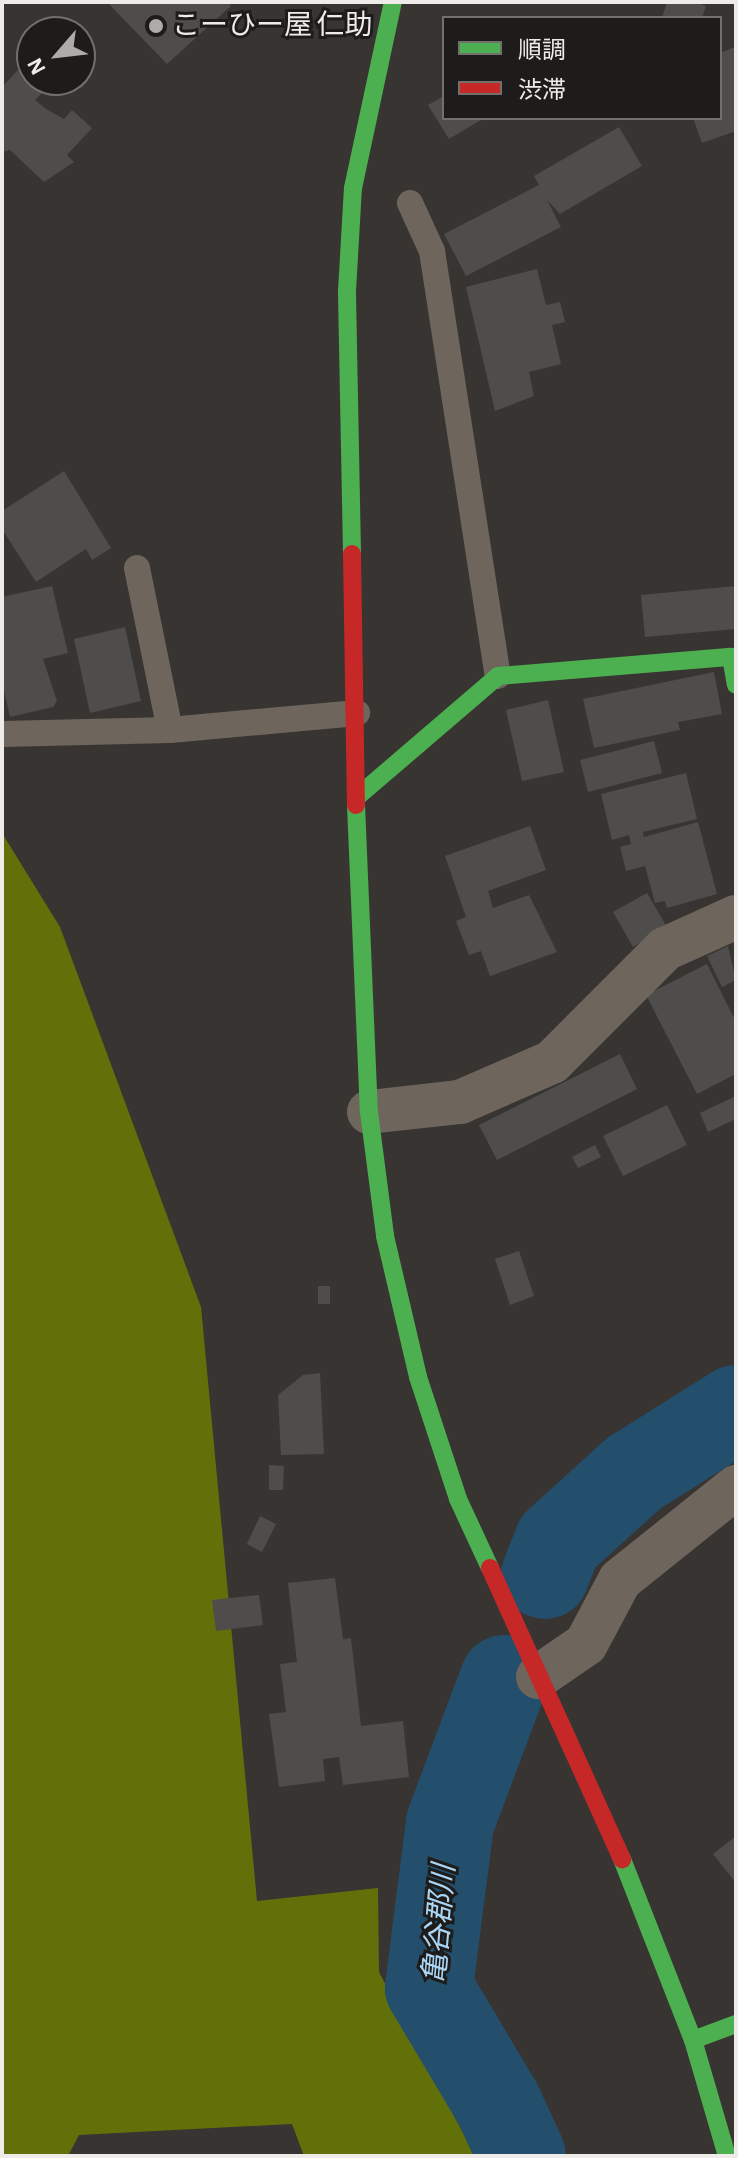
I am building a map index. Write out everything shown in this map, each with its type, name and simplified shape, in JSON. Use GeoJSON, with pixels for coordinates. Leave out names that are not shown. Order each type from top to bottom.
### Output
{"type":"FeatureCollection","features":[{"type":"Feature","properties":{"kind":"street"},"geometry":{"type":"LineString","coordinates":[[393,2],[361,136],[348,238],[357,797],[369,1112],[385,1236],[418,1377],[458,1499],[629,1873],[693,2040],[727,2156]]}},
{"type":"Feature","properties":{"kind":"street"},"geometry":{"type":"LineString","coordinates":[[357,797],[498,676],[599,663],[731,657],[736,685]]}},
{"type":"Feature","properties":{"kind":"street"},"geometry":{"type":"LineString","coordinates":[[369,1112],[460,1102],[552,1062],[665,949],[736,917]]}},
{"type":"Feature","properties":{"kind":"street"},"geometry":{"type":"LineString","coordinates":[[538,1677],[586,1644],[620,1580],[736,1487]]}},
{"type":"Feature","properties":{"kind":"street"},"geometry":{"type":"LineString","coordinates":[[693,2040],[736,2024]]}},
{"type":"Feature","properties":{"kind":"lane"},"geometry":{"type":"LineString","coordinates":[[410,203],[432,251],[498,676]]}},
{"type":"Feature","properties":{"kind":"lane"},"geometry":{"type":"LineString","coordinates":[[137,568],[170,730]]}},
{"type":"Feature","properties":{"kind":"lane"},"geometry":{"type":"LineString","coordinates":[[2,734],[170,730],[357,713]]}},
{"type":"Feature","properties":{"kind":"green space"},"geometry":{"type":"Polygon","coordinates":[[[2,833],[60,927],[201,1307],[257,1901],[378,1888],[379,1972],[475,2156],[304,2156],[292,2124],[79,2135],[68,2156],[2,2156],[2,833]]]}},
{"type":"Feature","properties":{"kind":"building"},"geometry":{"type":"Polygon","coordinates":[[[107,2],[228,2],[231,6],[167,64],[107,2]]]}},
{"type":"Feature","properties":{"kind":"building"},"geometry":{"type":"Polygon","coordinates":[[[667,2],[695,2],[706,6],[703,16],[663,16],[667,2]]]}},
{"type":"Feature","properties":{"kind":"building"},"geometry":{"type":"Polygon","coordinates":[[[735,47],[736,131],[702,143],[694,120],[722,120],[722,52],[735,47]]]}},
{"type":"Feature","properties":{"kind":"building"},"geometry":{"type":"Polygon","coordinates":[[[16,72],[16,96],[39,96],[35,100],[46,109],[64,119],[72,110],[92,128],[67,155],[74,162],[44,182],[10,150],[2,152],[2,87],[16,72]]]}},
{"type":"Feature","properties":{"kind":"building"},"geometry":{"type":"Polygon","coordinates":[[[442,97],[442,120],[481,120],[449,139],[428,105],[442,97]]]}},
{"type":"Feature","properties":{"kind":"building"},"geometry":{"type":"Polygon","coordinates":[[[619,127],[642,166],[560,214],[547,200],[561,227],[466,276],[444,234],[539,185],[534,176],[619,127]]]}},
{"type":"Feature","properties":{"kind":"building"},"geometry":{"type":"Polygon","coordinates":[[[537,269],[546,305],[560,302],[565,322],[552,325],[561,364],[529,372],[534,396],[495,411],[466,287],[537,269]]]}},
{"type":"Feature","properties":{"kind":"building"},"geometry":{"type":"Polygon","coordinates":[[[64,471],[111,548],[92,560],[86,549],[36,582],[2,529],[2,511],[64,471]]]}},
{"type":"Feature","properties":{"kind":"building"},"geometry":{"type":"Polygon","coordinates":[[[52,586],[68,653],[43,659],[57,701],[53,707],[10,717],[2,682],[2,597],[52,586]]]}},
{"type":"Feature","properties":{"kind":"building"},"geometry":{"type":"Polygon","coordinates":[[[736,586],[736,629],[645,637],[641,595],[736,586]]]}},
{"type":"Feature","properties":{"kind":"building"},"geometry":{"type":"Polygon","coordinates":[[[125,627],[141,701],[90,713],[74,639],[125,627]]]}},
{"type":"Feature","properties":{"kind":"building"},"geometry":{"type":"Polygon","coordinates":[[[714,672],[722,714],[678,722],[680,730],[594,748],[583,699],[714,672]]]}},
{"type":"Feature","properties":{"kind":"building"},"geometry":{"type":"Polygon","coordinates":[[[548,700],[564,772],[522,781],[506,710],[548,700]]]}},
{"type":"Feature","properties":{"kind":"building"},"geometry":{"type":"Polygon","coordinates":[[[654,741],[662,773],[588,792],[580,760],[654,741]]]}},
{"type":"Feature","properties":{"kind":"building"},"geometry":{"type":"Polygon","coordinates":[[[686,773],[697,819],[643,832],[644,837],[698,822],[717,894],[667,908],[665,901],[655,903],[645,866],[626,871],[620,847],[631,844],[629,835],[612,840],[601,794],[686,773]]]}},
{"type":"Feature","properties":{"kind":"building"},"geometry":{"type":"Polygon","coordinates":[[[530,826],[546,870],[488,891],[493,908],[529,895],[557,952],[490,976],[481,951],[469,955],[456,921],[466,917],[445,856],[530,826]]]}},
{"type":"Feature","properties":{"kind":"building"},"geometry":{"type":"Polygon","coordinates":[[[647,893],[667,927],[633,947],[613,912],[647,893]]]}},
{"type":"Feature","properties":{"kind":"building"},"geometry":{"type":"Polygon","coordinates":[[[728,946],[736,980],[722,987],[707,956],[728,946]]]}},
{"type":"Feature","properties":{"kind":"building"},"geometry":{"type":"Polygon","coordinates":[[[707,964],[736,1022],[736,1074],[697,1094],[646,995],[707,964]]]}},
{"type":"Feature","properties":{"kind":"building"},"geometry":{"type":"Polygon","coordinates":[[[620,1054],[637,1089],[497,1160],[479,1125],[620,1054]]]}},
{"type":"Feature","properties":{"kind":"building"},"geometry":{"type":"Polygon","coordinates":[[[736,1096],[736,1119],[708,1132],[700,1113],[736,1096]]]}},
{"type":"Feature","properties":{"kind":"building"},"geometry":{"type":"Polygon","coordinates":[[[667,1105],[687,1145],[623,1176],[603,1136],[667,1105]]]}},
{"type":"Feature","properties":{"kind":"building"},"geometry":{"type":"Polygon","coordinates":[[[595,1145],[601,1157],[578,1168],[572,1157],[595,1145]]]}},
{"type":"Feature","properties":{"kind":"building"},"geometry":{"type":"Polygon","coordinates":[[[519,1251],[534,1296],[510,1305],[495,1259],[519,1251]]]}},
{"type":"Feature","properties":{"kind":"building"},"geometry":{"type":"Polygon","coordinates":[[[318,1286],[330,1286],[330,1304],[318,1304],[318,1286]]]}},
{"type":"Feature","properties":{"kind":"building"},"geometry":{"type":"Polygon","coordinates":[[[320,1373],[324,1454],[281,1455],[278,1395],[303,1375],[320,1373]]]}},
{"type":"Feature","properties":{"kind":"building"},"geometry":{"type":"Polygon","coordinates":[[[269,1465],[284,1466],[283,1490],[269,1490],[269,1465]]]}},
{"type":"Feature","properties":{"kind":"building"},"geometry":{"type":"Polygon","coordinates":[[[260,1516],[276,1524],[262,1552],[247,1544],[260,1516]]]}},
{"type":"Feature","properties":{"kind":"building"},"geometry":{"type":"Polygon","coordinates":[[[335,1578],[343,1639],[351,1638],[361,1726],[403,1721],[409,1777],[343,1785],[339,1757],[323,1759],[325,1781],[279,1787],[269,1714],[286,1712],[280,1664],[297,1662],[288,1583],[335,1578]]]}},
{"type":"Feature","properties":{"kind":"building"},"geometry":{"type":"Polygon","coordinates":[[[259,1595],[263,1625],[216,1631],[212,1600],[259,1595]]]}},
{"type":"Feature","properties":{"kind":"building"},"geometry":{"type":"Polygon","coordinates":[[[736,1836],[736,1883],[713,1854],[736,1836]]]}},
{"type":"Feature","properties":{"kind":"waterway","name":"亀谷郡川"},"geometry":{"type":"LineString","coordinates":[[545,1575],[558,1542],[634,1473],[736,1409]]}},
{"type":"Feature","properties":{"kind":"waterway","name":"亀谷郡川"},"geometry":{"type":"LineString","coordinates":[[504,1679],[450,1823],[429,1988],[498,2104],[522,2156]]}},
{"type":"Feature","properties":{"kind":"traffic: fast"},"geometry":{"type":"LineString","coordinates":[[352,554],[347,291],[353,188],[393,2]]}},
{"type":"Feature","properties":{"kind":"traffic: fast"},"geometry":{"type":"LineString","coordinates":[[357,797],[498,676],[731,657],[736,685]]}},
{"type":"Feature","properties":{"kind":"traffic: fast"},"geometry":{"type":"LineString","coordinates":[[356,805],[369,1112],[385,1236],[418,1377],[458,1499],[490,1568]]}},
{"type":"Feature","properties":{"kind":"traffic: fast"},"geometry":{"type":"LineString","coordinates":[[622,1859],[693,2040],[727,2156]]}},
{"type":"Feature","properties":{"kind":"traffic: fast"},"geometry":{"type":"LineString","coordinates":[[693,2040],[736,2024]]}},
{"type":"Feature","properties":{"kind":"traffic: jam"},"geometry":{"type":"LineString","coordinates":[[352,554],[356,805]]}},
{"type":"Feature","properties":{"kind":"traffic: jam"},"geometry":{"type":"LineString","coordinates":[[490,1568],[622,1859]]}},
{"type":"Feature","properties":{"kind":"place","name":"こーひー屋 仁助"},"geometry":{"type":"Point","coordinates":[156,26]}}]}
